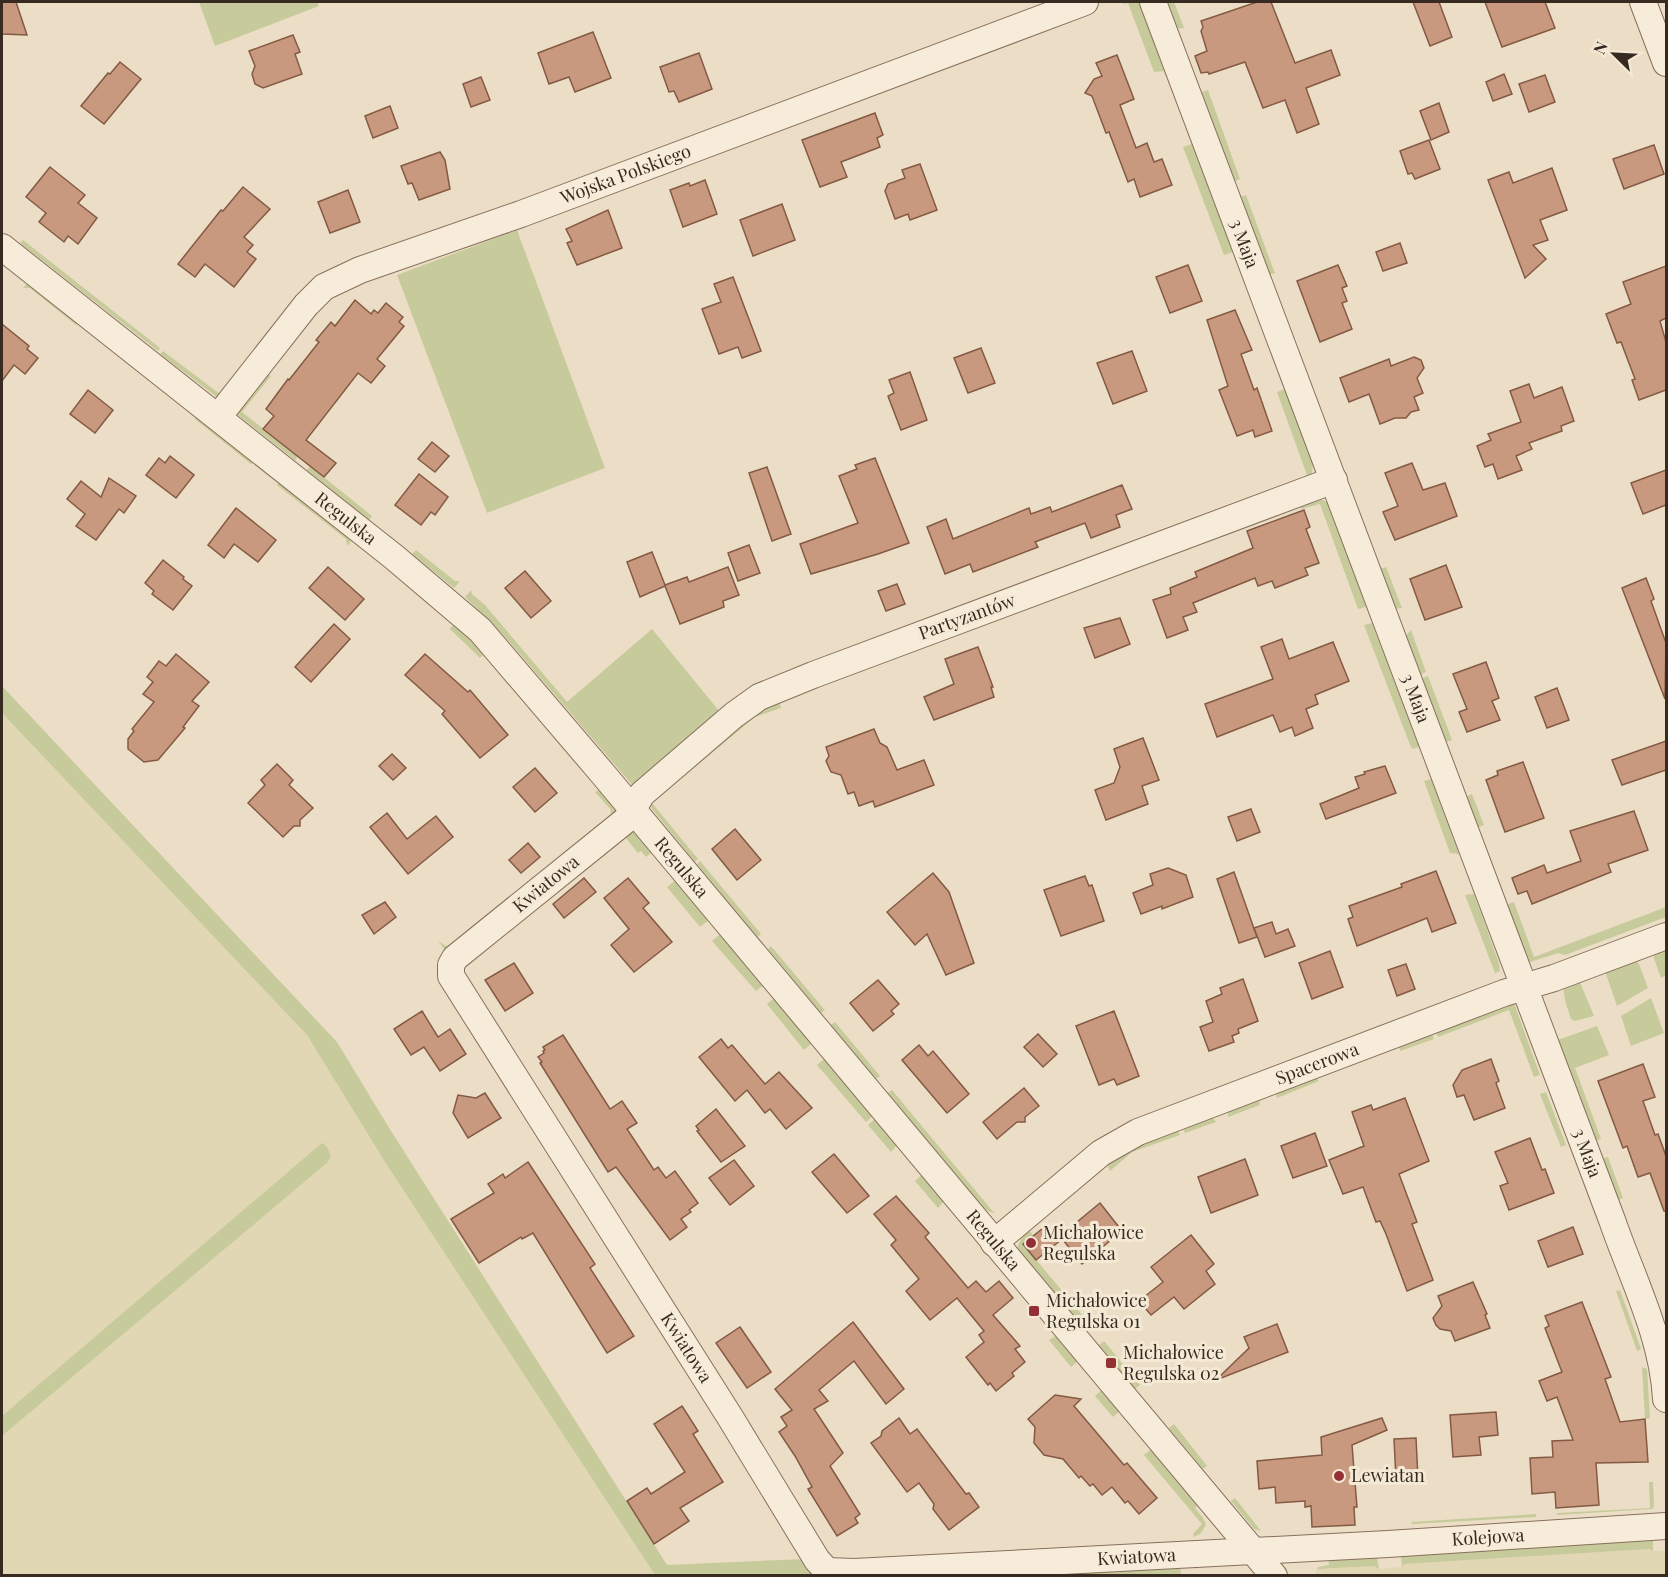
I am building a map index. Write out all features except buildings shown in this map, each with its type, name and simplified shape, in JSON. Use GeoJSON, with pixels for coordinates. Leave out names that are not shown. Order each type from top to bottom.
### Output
{"type":"FeatureCollection","features":[{"type":"Feature","properties":{"kind":"street","name":"Wojska Polskiego"},"geometry":{"type":"LineString","coordinates":[[218,417],[306,305],[335,281],[382,262],[521,214],[1085,2]]}},
{"type":"Feature","properties":{"kind":"street","name":"3 Maja"},"geometry":{"type":"LineString","coordinates":[[1153,2],[1656,1340],[1665,1376],[1666,1399]]}},
{"type":"Feature","properties":{"kind":"street"},"geometry":{"type":"LineString","coordinates":[[1643,2],[1666,63]]}},
{"type":"Feature","properties":{"kind":"street","name":"Regulska"},"geometry":{"type":"LineString","coordinates":[[2,247],[409,569],[494,645],[1274,1575]]}},
{"type":"Feature","properties":{"kind":"street","name":"Partyzantów"},"geometry":{"type":"LineString","coordinates":[[633,809],[642,794],[734,715],[768,693],[1334,480]]}},
{"type":"Feature","properties":{"kind":"street","name":"Kwiatowa"},"geometry":{"type":"LineString","coordinates":[[633,809],[626,820],[455,958],[450,973],[822,1566],[830,1572],[854,1572],[1252,1551]]}},
{"type":"Feature","properties":{"kind":"street","name":"Spacerowa"},"geometry":{"type":"LineString","coordinates":[[994,1243],[1115,1143],[1138,1132],[1504,993],[1666,936]]}},
{"type":"Feature","properties":{"kind":"street","name":"Kolejowa"},"geometry":{"type":"LineString","coordinates":[[1252,1551],[1666,1526]]}},
{"type":"Feature","properties":{"kind":"street"},"geometry":{"type":"LineString","coordinates":[[1290,1575],[1294,1564],[1308,1548]]}},
{"type":"Feature","properties":{"kind":"shaded area"},"geometry":{"type":"Polygon","coordinates":[[[2,713],[307,1035],[385,1162],[655,1575],[2,1575],[2,1436],[327,1163],[331,1156],[321,1144],[2,1416],[2,713]]]}},
{"type":"Feature","properties":{"kind":"shaded area"},"geometry":{"type":"Polygon","coordinates":[[[1649,1549],[1666,1551],[1666,1575],[1316,1576],[1318,1569],[1374,1566],[1379,1569],[1401,1567],[1404,1564],[1649,1549]]]}},
{"type":"Feature","properties":{"kind":"green space"},"geometry":{"type":"Polygon","coordinates":[[[199,2],[317,2],[319,6],[215,46],[199,2]]]}},
{"type":"Feature","properties":{"kind":"green space"},"geometry":{"type":"Polygon","coordinates":[[[1123,2],[1139,3],[1164,71],[1154,72],[1128,3],[1123,2]]]}},
{"type":"Feature","properties":{"kind":"green space"},"geometry":{"type":"Polygon","coordinates":[[[1163,2],[1174,2],[1184,28],[1174,29],[1163,2]]]}},
{"type":"Feature","properties":{"kind":"green space"},"geometry":{"type":"Polygon","coordinates":[[[1208,90],[1240,179],[1232,182],[1198,94],[1208,90]]]}},
{"type":"Feature","properties":{"kind":"green space"},"geometry":{"type":"Polygon","coordinates":[[[1192,144],[1233,252],[1224,255],[1183,147],[1192,144]]]}},
{"type":"Feature","properties":{"kind":"green space"},"geometry":{"type":"Polygon","coordinates":[[[1246,195],[1276,273],[1267,275],[1238,198],[1246,195]]]}},
{"type":"Feature","properties":{"kind":"green space"},"geometry":{"type":"Polygon","coordinates":[[[517,230],[605,468],[487,513],[397,275],[517,230]]]}},
{"type":"Feature","properties":{"kind":"green space"},"geometry":{"type":"Polygon","coordinates":[[[23,240],[160,348],[158,351],[20,243],[23,240]]]}},
{"type":"Feature","properties":{"kind":"green space"},"geometry":{"type":"Polygon","coordinates":[[[30,280],[80,319],[76,325],[30,288],[23,288],[30,280]]]}},
{"type":"Feature","properties":{"kind":"green space"},"geometry":{"type":"Polygon","coordinates":[[[293,300],[298,303],[218,398],[160,354],[163,351],[220,394],[293,300]]]}},
{"type":"Feature","properties":{"kind":"green space"},"geometry":{"type":"Polygon","coordinates":[[[264,370],[271,376],[242,412],[298,456],[295,460],[234,412],[264,370]]]}},
{"type":"Feature","properties":{"kind":"green space"},"geometry":{"type":"Polygon","coordinates":[[[1285,389],[1313,465],[1312,473],[1308,478],[1277,392],[1285,389]]]}},
{"type":"Feature","properties":{"kind":"green space"},"geometry":{"type":"Polygon","coordinates":[[[198,416],[257,459],[251,464],[195,419],[198,416]]]}},
{"type":"Feature","properties":{"kind":"green space"},"geometry":{"type":"Polygon","coordinates":[[[310,466],[372,516],[369,520],[307,470],[310,466]]]}},
{"type":"Feature","properties":{"kind":"green space"},"geometry":{"type":"Polygon","coordinates":[[[281,479],[352,540],[347,546],[346,539],[277,485],[281,479]]]}},
{"type":"Feature","properties":{"kind":"green space"},"geometry":{"type":"Polygon","coordinates":[[[1310,498],[1321,499],[1330,504],[1366,607],[1358,609],[1320,504],[1301,509],[1300,504],[1310,498]]]}},
{"type":"Feature","properties":{"kind":"green space"},"geometry":{"type":"Polygon","coordinates":[[[416,550],[455,581],[460,581],[454,588],[412,554],[416,550]]]}},
{"type":"Feature","properties":{"kind":"green space"},"geometry":{"type":"Polygon","coordinates":[[[1386,567],[1402,608],[1392,609],[1377,570],[1386,567]]]}},
{"type":"Feature","properties":{"kind":"green space"},"geometry":{"type":"Polygon","coordinates":[[[471,590],[472,594],[485,605],[567,702],[652,629],[720,712],[634,787],[506,638],[465,597],[471,590]]]}},
{"type":"Feature","properties":{"kind":"green space"},"geometry":{"type":"Polygon","coordinates":[[[455,622],[487,651],[480,658],[450,629],[455,622]]]}},
{"type":"Feature","properties":{"kind":"green space"},"geometry":{"type":"Polygon","coordinates":[[[1372,623],[1419,747],[1412,749],[1364,625],[1372,623]]]}},
{"type":"Feature","properties":{"kind":"green space"},"geometry":{"type":"Polygon","coordinates":[[[1411,630],[1426,672],[1417,676],[1403,639],[1411,630]]]}},
{"type":"Feature","properties":{"kind":"green space"},"geometry":{"type":"Polygon","coordinates":[[[1428,676],[1452,740],[1442,743],[1419,680],[1428,676]]]}},
{"type":"Feature","properties":{"kind":"green space"},"geometry":{"type":"Polygon","coordinates":[[[2,686],[337,1042],[391,1131],[667,1565],[805,1559],[817,1575],[655,1575],[385,1162],[307,1035],[2,713],[2,686]]]}},
{"type":"Feature","properties":{"kind":"green space"},"geometry":{"type":"Polygon","coordinates":[[[779,701],[781,708],[755,717],[652,803],[698,859],[695,862],[647,803],[737,722],[779,701]]]}},
{"type":"Feature","properties":{"kind":"green space"},"geometry":{"type":"Polygon","coordinates":[[[1431,779],[1459,854],[1450,853],[1424,781],[1431,779]]]}},
{"type":"Feature","properties":{"kind":"green space"},"geometry":{"type":"Polygon","coordinates":[[[604,788],[618,806],[615,820],[452,951],[445,950],[438,941],[446,946],[462,940],[610,822],[611,810],[595,792],[604,788]]]}},
{"type":"Feature","properties":{"kind":"green space"},"geometry":{"type":"Polygon","coordinates":[[[1472,794],[1484,825],[1474,829],[1463,798],[1472,794]]]}},
{"type":"Feature","properties":{"kind":"green space"},"geometry":{"type":"Polygon","coordinates":[[[634,831],[642,834],[655,850],[646,857],[641,851],[638,853],[625,837],[612,842],[464,965],[464,975],[484,1007],[482,1008],[459,971],[463,963],[610,842],[622,834],[634,831]]]}},
{"type":"Feature","properties":{"kind":"green space"},"geometry":{"type":"Polygon","coordinates":[[[700,861],[761,934],[758,937],[697,864],[700,861]]]}},
{"type":"Feature","properties":{"kind":"green space"},"geometry":{"type":"Polygon","coordinates":[[[676,880],[709,920],[700,927],[667,887],[676,880]]]}},
{"type":"Feature","properties":{"kind":"green space"},"geometry":{"type":"Polygon","coordinates":[[[1474,894],[1499,963],[1500,971],[1495,973],[1465,895],[1474,894]]]}},
{"type":"Feature","properties":{"kind":"green space"},"geometry":{"type":"Polygon","coordinates":[[[1514,902],[1534,957],[1666,907],[1666,917],[1565,955],[1558,953],[1524,964],[1503,906],[1514,902]]]}},
{"type":"Feature","properties":{"kind":"green space"},"geometry":{"type":"Polygon","coordinates":[[[723,932],[764,985],[756,991],[712,941],[723,932]]]}},
{"type":"Feature","properties":{"kind":"green space"},"geometry":{"type":"Polygon","coordinates":[[[771,946],[825,1010],[821,1013],[768,949],[771,946]]]}},
{"type":"Feature","properties":{"kind":"green space"},"geometry":{"type":"Polygon","coordinates":[[[1666,948],[1666,975],[1661,978],[1654,952],[1666,948]]]}},
{"type":"Feature","properties":{"kind":"green space"},"geometry":{"type":"Polygon","coordinates":[[[1635,959],[1648,988],[1617,1006],[1605,971],[1635,959]]]}},
{"type":"Feature","properties":{"kind":"green space"},"geometry":{"type":"Polygon","coordinates":[[[1579,980],[1594,1016],[1575,1021],[1571,1019],[1563,988],[1579,980]]]}},
{"type":"Feature","properties":{"kind":"green space"},"geometry":{"type":"Polygon","coordinates":[[[777,996],[813,1042],[804,1050],[767,1004],[777,996]]]}},
{"type":"Feature","properties":{"kind":"green space"},"geometry":{"type":"Polygon","coordinates":[[[1651,998],[1664,1033],[1631,1046],[1621,1016],[1651,998]]]}},
{"type":"Feature","properties":{"kind":"green space"},"geometry":{"type":"Polygon","coordinates":[[[1508,1002],[1514,1003],[1540,1075],[1534,1077],[1509,1010],[1438,1037],[1435,1030],[1508,1002]]]}},
{"type":"Feature","properties":{"kind":"green space"},"geometry":{"type":"Polygon","coordinates":[[[835,1022],[880,1076],[876,1079],[831,1025],[835,1022]]]}},
{"type":"Feature","properties":{"kind":"green space"},"geometry":{"type":"Polygon","coordinates":[[[1597,1026],[1609,1055],[1575,1068],[1601,1139],[1592,1142],[1555,1041],[1597,1026]]]}},
{"type":"Feature","properties":{"kind":"green space"},"geometry":{"type":"Polygon","coordinates":[[[1431,1031],[1434,1039],[1400,1051],[1399,1044],[1431,1031]]]}},
{"type":"Feature","properties":{"kind":"green space"},"geometry":{"type":"Polygon","coordinates":[[[827,1057],[875,1114],[866,1122],[817,1065],[827,1057]]]}},
{"type":"Feature","properties":{"kind":"green space"},"geometry":{"type":"Polygon","coordinates":[[[1315,1076],[1319,1081],[1277,1098],[1276,1090],[1315,1076]]]}},
{"type":"Feature","properties":{"kind":"green space"},"geometry":{"type":"Polygon","coordinates":[[[892,1090],[995,1214],[981,1206],[888,1093],[892,1090]]]}},
{"type":"Feature","properties":{"kind":"green space"},"geometry":{"type":"Polygon","coordinates":[[[1546,1092],[1566,1145],[1561,1147],[1540,1094],[1546,1092]]]}},
{"type":"Feature","properties":{"kind":"green space"},"geometry":{"type":"Polygon","coordinates":[[[1259,1100],[1260,1105],[1228,1117],[1228,1109],[1259,1100]]]}},
{"type":"Feature","properties":{"kind":"green space"},"geometry":{"type":"Polygon","coordinates":[[[1211,1115],[1216,1122],[1185,1133],[1182,1126],[1211,1115]]]}},
{"type":"Feature","properties":{"kind":"green space"},"geometry":{"type":"Polygon","coordinates":[[[877,1117],[899,1143],[891,1152],[868,1125],[877,1117]]]}},
{"type":"Feature","properties":{"kind":"green space"},"geometry":{"type":"Polygon","coordinates":[[[1177,1128],[1180,1135],[1132,1152],[1110,1171],[1106,1163],[1119,1154],[1177,1128]]]}},
{"type":"Feature","properties":{"kind":"green space"},"geometry":{"type":"Polygon","coordinates":[[[322,1143],[327,1147],[331,1156],[327,1163],[2,1436],[2,1416],[322,1143]]]}},
{"type":"Feature","properties":{"kind":"green space"},"geometry":{"type":"Polygon","coordinates":[[[1608,1157],[1623,1198],[1614,1202],[1598,1160],[1608,1157]]]}},
{"type":"Feature","properties":{"kind":"green space"},"geometry":{"type":"Polygon","coordinates":[[[924,1173],[946,1199],[938,1208],[915,1181],[924,1173]]]}},
{"type":"Feature","properties":{"kind":"green space"},"geometry":{"type":"Polygon","coordinates":[[[1028,1229],[1033,1235],[1023,1244],[1088,1322],[1083,1326],[1017,1248],[1028,1229]]]}},
{"type":"Feature","properties":{"kind":"green space"},"geometry":{"type":"Polygon","coordinates":[[[1620,1290],[1641,1349],[1637,1351],[1616,1291],[1620,1290]]]}},
{"type":"Feature","properties":{"kind":"green space"},"geometry":{"type":"Polygon","coordinates":[[[1059,1334],[1078,1361],[1071,1367],[1049,1340],[1059,1334]]]}},
{"type":"Feature","properties":{"kind":"green space"},"geometry":{"type":"Polygon","coordinates":[[[1104,1341],[1140,1385],[1135,1389],[1099,1345],[1104,1341]]]}},
{"type":"Feature","properties":{"kind":"green space"},"geometry":{"type":"Polygon","coordinates":[[[1642,1367],[1647,1369],[1650,1418],[1645,1419],[1642,1367]]]}},
{"type":"Feature","properties":{"kind":"green space"},"geometry":{"type":"Polygon","coordinates":[[[1104,1388],[1120,1411],[1113,1417],[1095,1396],[1104,1388]]]}},
{"type":"Feature","properties":{"kind":"green space"},"geometry":{"type":"Polygon","coordinates":[[[1174,1424],[1207,1466],[1203,1469],[1169,1428],[1174,1424]]]}},
{"type":"Feature","properties":{"kind":"green space"},"geometry":{"type":"Polygon","coordinates":[[[1154,1447],[1201,1502],[1195,1508],[1206,1525],[1200,1534],[1194,1537],[1193,1534],[1202,1524],[1144,1455],[1154,1447]]]}},
{"type":"Feature","properties":{"kind":"green space"},"geometry":{"type":"Polygon","coordinates":[[[1649,1482],[1653,1482],[1654,1507],[1652,1509],[1557,1515],[1557,1513],[1650,1508],[1649,1482]]]}},
{"type":"Feature","properties":{"kind":"green space"},"geometry":{"type":"Polygon","coordinates":[[[1235,1498],[1261,1531],[1254,1529],[1231,1501],[1235,1498]]]}},
{"type":"Feature","properties":{"kind":"green space"},"geometry":{"type":"Polygon","coordinates":[[[1536,1514],[1536,1517],[1412,1524],[1411,1522],[1536,1514]]]}},
{"type":"Feature","properties":{"kind":"green space"},"geometry":{"type":"Polygon","coordinates":[[[1649,1539],[1653,1541],[1653,1551],[1649,1549],[1404,1564],[1402,1567],[1401,1556],[1404,1553],[1649,1539]]]}},
{"type":"Feature","properties":{"kind":"green space"},"geometry":{"type":"Polygon","coordinates":[[[1372,1555],[1377,1557],[1379,1569],[1374,1566],[1318,1569],[1315,1576],[1318,1567],[1329,1565],[1328,1557],[1372,1555]]]}},
{"type":"Feature","properties":{"kind":"green space"},"geometry":{"type":"Polygon","coordinates":[[[1180,1565],[1181,1575],[973,1576],[1180,1565]]]}},
{"type":"Feature","properties":{"kind":"place","name":"Michałowice Regulska"},"geometry":{"type":"Point","coordinates":[1031,1243]}},
{"type":"Feature","properties":{"kind":"place","name":"Michałowice Regulska 01"},"geometry":{"type":"Point","coordinates":[1034,1311]}},
{"type":"Feature","properties":{"kind":"place","name":"Michałowice Regulska 02"},"geometry":{"type":"Point","coordinates":[1111,1363]}},
{"type":"Feature","properties":{"kind":"place","name":"Lewiatan"},"geometry":{"type":"Point","coordinates":[1339,1476]}}]}
